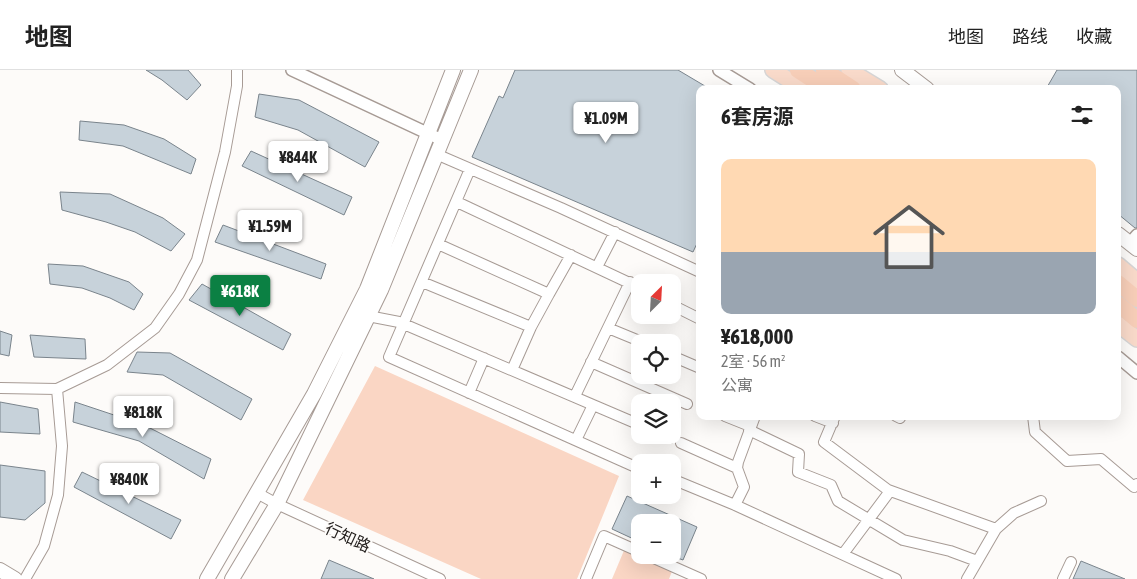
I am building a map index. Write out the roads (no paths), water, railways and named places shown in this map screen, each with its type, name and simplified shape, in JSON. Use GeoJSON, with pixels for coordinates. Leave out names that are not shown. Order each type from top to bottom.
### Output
{"type":"FeatureCollection","features":[{"type":"Feature","properties":{"kind":"highway"},"geometry":{"type":"LineString","coordinates":[[798,70],[821,85]]}},
{"type":"Feature","properties":{"kind":"highway"},"geometry":{"type":"LineString","coordinates":[[824,70],[847,85]]}},
{"type":"Feature","properties":{"kind":"highway"},"geometry":{"type":"LineString","coordinates":[[1121,286],[1137,299]]}},
{"type":"Feature","properties":{"kind":"highway"},"geometry":{"type":"LineString","coordinates":[[1121,307],[1137,320]]}},
{"type":"Feature","properties":{"kind":"main road"},"geometry":{"type":"LineString","coordinates":[[207,579],[314,394],[367,289],[453,70]]}},
{"type":"Feature","properties":{"kind":"main road"},"geometry":{"type":"LineString","coordinates":[[232,579],[277,504],[382,290],[471,70]]}},
{"type":"Feature","properties":{"kind":"main road"},"geometry":{"type":"LineString","coordinates":[[773,70],[797,85]]}},
{"type":"Feature","properties":{"kind":"main road"},"geometry":{"type":"LineString","coordinates":[[849,70],[873,85]]}},
{"type":"Feature","properties":{"kind":"main road"},"geometry":{"type":"LineString","coordinates":[[902,70],[922,85]]}},
{"type":"Feature","properties":{"kind":"main road"},"geometry":{"type":"LineString","coordinates":[[1121,236],[1135,243]]}},
{"type":"Feature","properties":{"kind":"main road"},"geometry":{"type":"LineString","coordinates":[[1121,268],[1137,281]]}},
{"type":"Feature","properties":{"kind":"main road"},"geometry":{"type":"LineString","coordinates":[[1121,326],[1137,338]]}},
{"type":"Feature","properties":{"kind":"main road"},"geometry":{"type":"LineString","coordinates":[[0,570],[15,579]]}},
{"type":"Feature","properties":{"kind":"street"},"geometry":{"type":"LineString","coordinates":[[0,388],[57,389],[107,365],[155,328],[179,294],[196,260],[225,152],[237,86],[237,70]]}},
{"type":"Feature","properties":{"kind":"street"},"geometry":{"type":"LineString","coordinates":[[292,70],[442,140]]}},
{"type":"Feature","properties":{"kind":"street"},"geometry":{"type":"LineString","coordinates":[[718,70],[743,85]]}},
{"type":"Feature","properties":{"kind":"street"},"geometry":{"type":"LineString","coordinates":[[436,154],[615,232],[696,270]]}},
{"type":"Feature","properties":{"kind":"street"},"geometry":{"type":"LineString","coordinates":[[470,169],[390,357],[631,465]]}},
{"type":"Feature","properties":{"kind":"street"},"geometry":{"type":"LineString","coordinates":[[456,202],[630,282],[575,396]]}},
{"type":"Feature","properties":{"kind":"street"},"geometry":{"type":"LineString","coordinates":[[597,267],[615,232]]}},
{"type":"Feature","properties":{"kind":"street"},"geometry":{"type":"LineString","coordinates":[[438,244],[549,294]]}},
{"type":"Feature","properties":{"kind":"street"},"geometry":{"type":"LineString","coordinates":[[512,370],[531,327],[571,255]]}},
{"type":"Feature","properties":{"kind":"street"},"geometry":{"type":"LineString","coordinates":[[422,282],[531,327]]}},
{"type":"Feature","properties":{"kind":"street"},"geometry":{"type":"LineString","coordinates":[[681,310],[696,317]]}},
{"type":"Feature","properties":{"kind":"street"},"geometry":{"type":"LineString","coordinates":[[368,316],[399,322],[631,421]]}},
{"type":"Feature","properties":{"kind":"street"},"geometry":{"type":"LineString","coordinates":[[608,328],[631,337]]}},
{"type":"Feature","properties":{"kind":"street"},"geometry":{"type":"LineString","coordinates":[[469,393],[484,358]]}},
{"type":"Feature","properties":{"kind":"street"},"geometry":{"type":"LineString","coordinates":[[681,360],[696,366]]}},
{"type":"Feature","properties":{"kind":"street"},"geometry":{"type":"LineString","coordinates":[[1121,360],[1137,373]]}},
{"type":"Feature","properties":{"kind":"street"},"geometry":{"type":"LineString","coordinates":[[591,362],[687,404]]}},
{"type":"Feature","properties":{"kind":"street"},"geometry":{"type":"LineString","coordinates":[[25,579],[44,546],[58,495],[62,446],[57,389]]}},
{"type":"Feature","properties":{"kind":"street"},"geometry":{"type":"LineString","coordinates":[[576,440],[593,405]]}},
{"type":"Feature","properties":{"kind":"street"},"geometry":{"type":"LineString","coordinates":[[738,420],[752,424],[799,454],[798,472],[831,485],[838,501],[903,540],[950,551],[977,561]]}},
{"type":"Feature","properties":{"kind":"street"},"geometry":{"type":"LineString","coordinates":[[834,420],[824,442],[890,491],[996,528]]}},
{"type":"Feature","properties":{"kind":"street"},"geometry":{"type":"LineString","coordinates":[[1034,420],[1035,432],[1068,460],[1100,459],[1134,487],[1137,484]]}},
{"type":"Feature","properties":{"kind":"street"},"geometry":{"type":"LineString","coordinates":[[735,505],[744,487],[737,468],[752,424]]}},
{"type":"Feature","properties":{"kind":"street"},"geometry":{"type":"LineString","coordinates":[[681,443],[737,468]]}},
{"type":"Feature","properties":{"kind":"street"},"geometry":{"type":"LineString","coordinates":[[681,483],[735,505],[896,579]]}},
{"type":"Feature","properties":{"kind":"street"},"geometry":{"type":"LineString","coordinates":[[843,554],[890,491]]}},
{"type":"Feature","properties":{"kind":"street","name":"行知路"},"geometry":{"type":"LineString","coordinates":[[257,493],[440,579]]}},
{"type":"Feature","properties":{"kind":"street"},"geometry":{"type":"LineString","coordinates":[[967,579],[996,528],[1014,512],[1041,501]]}},
{"type":"Feature","properties":{"kind":"street"},"geometry":{"type":"LineString","coordinates":[[586,579],[604,536],[631,548]]}},
{"type":"Feature","properties":{"kind":"street"},"geometry":{"type":"LineString","coordinates":[[1063,579],[1071,562]]}},
{"type":"Feature","properties":{"kind":"street"},"geometry":{"type":"LineString","coordinates":[[667,564],[701,579]]}}]}
